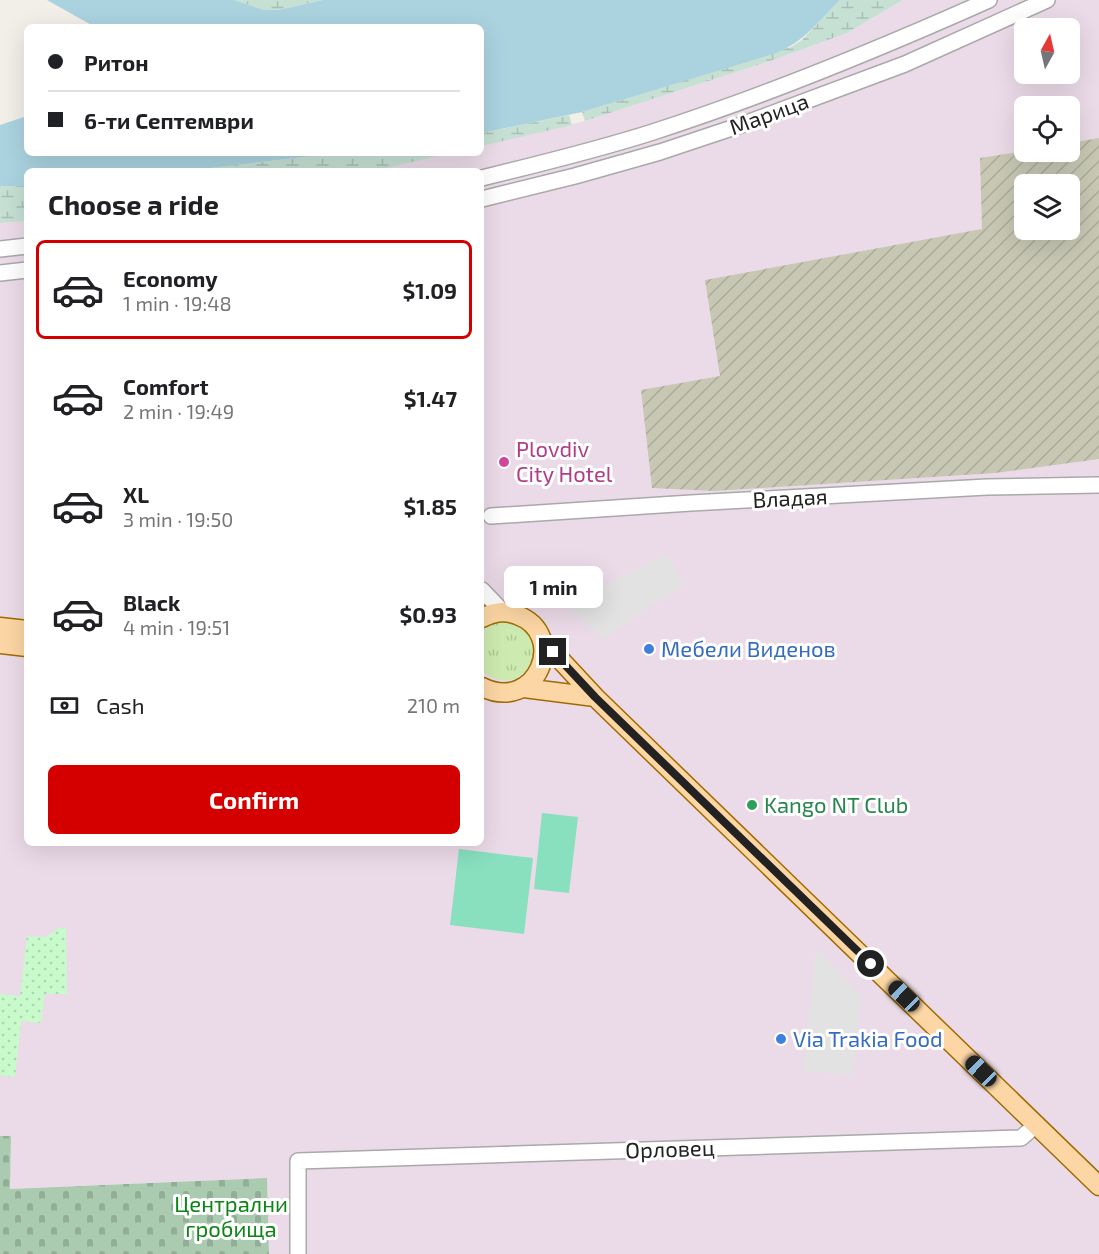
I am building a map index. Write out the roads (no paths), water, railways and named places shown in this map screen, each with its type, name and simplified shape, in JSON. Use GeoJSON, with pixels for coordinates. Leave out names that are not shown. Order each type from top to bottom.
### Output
{"type":"FeatureCollection","features":[{"type":"Feature","properties":{"kind":"main road"},"geometry":{"type":"LineString","coordinates":[[484,617],[503,612],[527,619],[542,639],[595,697],[1099,1186]]}},
{"type":"Feature","properties":{"kind":"main road"},"geometry":{"type":"LineString","coordinates":[[0,627],[24,630]]}},
{"type":"Feature","properties":{"kind":"main road"},"geometry":{"type":"LineString","coordinates":[[524,688],[541,667],[544,648],[542,639]]}},
{"type":"Feature","properties":{"kind":"main road"},"geometry":{"type":"LineString","coordinates":[[0,644],[24,647]]}},
{"type":"Feature","properties":{"kind":"main road"},"geometry":{"type":"LineString","coordinates":[[484,688],[498,693],[524,688],[595,697]]}},
{"type":"Feature","properties":{"kind":"street","name":"Марица"},"geometry":{"type":"LineString","coordinates":[[484,178],[569,157],[653,132],[736,103],[896,41],[988,0]]}},
{"type":"Feature","properties":{"kind":"street","name":"Марица"},"geometry":{"type":"LineString","coordinates":[[484,199],[660,152],[744,124],[905,64],[1047,0]]}},
{"type":"Feature","properties":{"kind":"street"},"geometry":{"type":"LineString","coordinates":[[0,249],[24,246]]}},
{"type":"Feature","properties":{"kind":"street"},"geometry":{"type":"LineString","coordinates":[[0,273],[24,270]]}},
{"type":"Feature","properties":{"kind":"street","name":"Владая"},"geometry":{"type":"LineString","coordinates":[[485,519],[691,503],[987,487],[1096,484]]}},
{"type":"Feature","properties":{"kind":"street"},"geometry":{"type":"LineString","coordinates":[[484,592],[503,612]]}},
{"type":"Feature","properties":{"kind":"street","name":"Орловец"},"geometry":{"type":"LineString","coordinates":[[298,1254],[298,1161],[1021,1138],[1036,1124]]}},
{"type":"Feature","properties":{"kind":"water"},"geometry":{"type":"Polygon","coordinates":[[[47,0],[234,0],[264,10],[278,10],[323,0],[840,0],[803,37],[776,53],[582,112],[484,133],[484,24],[90,24],[47,0]]]}},
{"type":"Feature","properties":{"kind":"water"},"geometry":{"type":"Polygon","coordinates":[[[24,117],[24,156],[313,156],[210,168],[24,168],[24,186],[0,186],[0,125],[24,117]]]}},
{"type":"Feature","properties":{"kind":"place","name":"Plovdiv City Hotel"},"geometry":{"type":"Point","coordinates":[504,462]}},
{"type":"Feature","properties":{"kind":"place","name":"Мебели Виденов"},"geometry":{"type":"Point","coordinates":[649,649]}},
{"type":"Feature","properties":{"kind":"place","name":"Kango NT Club"},"geometry":{"type":"Point","coordinates":[752,805]}},
{"type":"Feature","properties":{"kind":"place","name":"Via Trakia Food"},"geometry":{"type":"Point","coordinates":[781,1039]}},
{"type":"Feature","properties":{"kind":"park label","name":"Централни гробища"},"geometry":{"type":"Point","coordinates":[231,1216]}}]}
